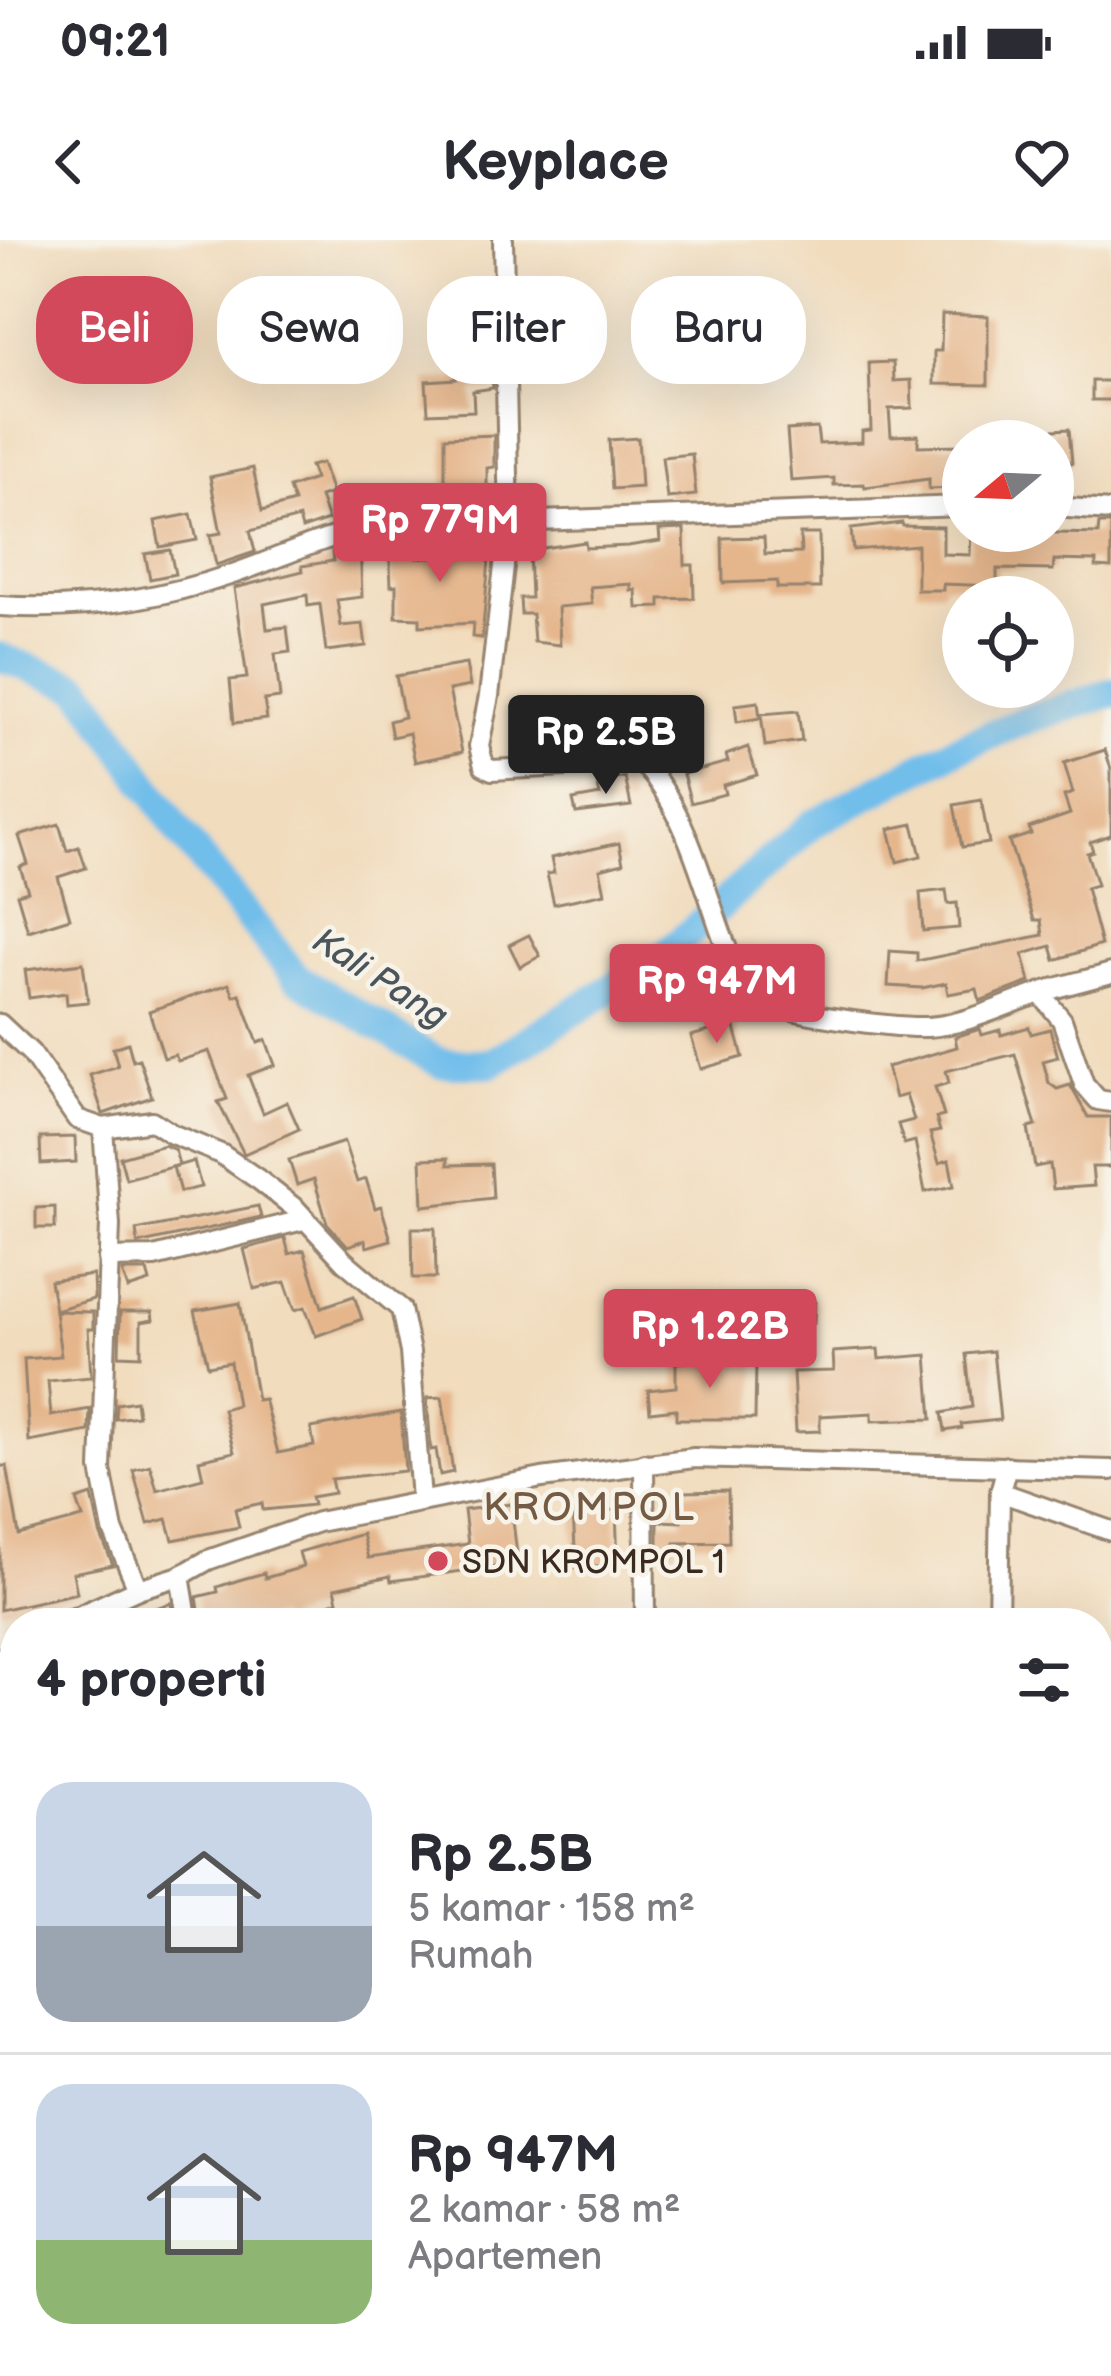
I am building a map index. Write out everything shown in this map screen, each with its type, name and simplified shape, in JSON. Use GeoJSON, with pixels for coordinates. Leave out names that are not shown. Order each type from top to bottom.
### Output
{"type":"FeatureCollection","features":[{"type":"Feature","properties":{"kind":"street"},"geometry":{"type":"LineString","coordinates":[[503,240],[509,524],[479,746],[482,764],[492,770],[641,762],[664,793],[706,884],[742,982],[749,993],[770,1004],[858,1021],[926,1027],[968,1019],[1111,973]]}},
{"type":"Feature","properties":{"kind":"street"},"geometry":{"type":"LineString","coordinates":[[0,606],[145,598],[230,575],[317,540],[370,527],[942,507]]}},
{"type":"Feature","properties":{"kind":"street"},"geometry":{"type":"LineString","coordinates":[[1074,508],[1111,511]]}},
{"type":"Feature","properties":{"kind":"street"},"geometry":{"type":"LineString","coordinates":[[1040,993],[1062,1020],[1084,1084],[1097,1100],[1111,1102]]}},
{"type":"Feature","properties":{"kind":"street"},"geometry":{"type":"LineString","coordinates":[[0,1024],[31,1053],[77,1119],[103,1128],[152,1121],[221,1154],[260,1180],[401,1309],[410,1352],[421,1500]]}},
{"type":"Feature","properties":{"kind":"street"},"geometry":{"type":"LineString","coordinates":[[103,1128],[110,1225],[101,1468],[113,1530],[138,1589]]}},
{"type":"Feature","properties":{"kind":"street"},"geometry":{"type":"LineString","coordinates":[[108,1258],[154,1257],[303,1220]]}},
{"type":"Feature","properties":{"kind":"street"},"geometry":{"type":"LineString","coordinates":[[96,1608],[208,1560],[318,1522],[644,1463],[694,1458],[1111,1470]]}},
{"type":"Feature","properties":{"kind":"street"},"geometry":{"type":"LineString","coordinates":[[644,1463],[645,1608]]}},
{"type":"Feature","properties":{"kind":"street"},"geometry":{"type":"LineString","coordinates":[[998,1608],[1000,1492],[1006,1466]]}},
{"type":"Feature","properties":{"kind":"street"},"geometry":{"type":"LineString","coordinates":[[1000,1492],[1111,1531]]}},
{"type":"Feature","properties":{"kind":"street"},"geometry":{"type":"LineString","coordinates":[[179,1576],[185,1608]]}},
{"type":"Feature","properties":{"kind":"building"},"geometry":{"type":"Polygon","coordinates":[[[942,314],[988,316],[988,385],[934,384],[934,351],[941,351],[942,314]]]}},
{"type":"Feature","properties":{"kind":"building"},"geometry":{"type":"Polygon","coordinates":[[[893,362],[894,381],[911,380],[912,408],[889,409],[891,436],[918,435],[918,446],[942,445],[942,488],[929,489],[929,479],[865,487],[834,485],[834,478],[791,481],[787,430],[817,428],[819,444],[862,442],[862,431],[871,430],[869,363],[893,362]]]}},
{"type":"Feature","properties":{"kind":"building"},"geometry":{"type":"Polygon","coordinates":[[[426,381],[492,384],[493,388],[473,391],[474,411],[428,413],[426,381]]]}},
{"type":"Feature","properties":{"kind":"building"},"geometry":{"type":"Polygon","coordinates":[[[1092,381],[1111,381],[1111,400],[1092,400],[1092,381]]]}},
{"type":"Feature","properties":{"kind":"building"},"geometry":{"type":"Polygon","coordinates":[[[494,435],[487,499],[445,499],[445,437],[494,435]]]}},
{"type":"Feature","properties":{"kind":"building"},"geometry":{"type":"Polygon","coordinates":[[[638,438],[641,487],[612,489],[609,440],[638,438]]]}},
{"type":"Feature","properties":{"kind":"building"},"geometry":{"type":"Polygon","coordinates":[[[692,454],[696,495],[667,498],[662,457],[692,454]]]}},
{"type":"Feature","properties":{"kind":"building"},"geometry":{"type":"Polygon","coordinates":[[[322,463],[332,493],[320,497],[328,520],[302,529],[299,518],[250,531],[255,552],[216,565],[210,535],[221,533],[210,477],[253,468],[262,511],[294,502],[289,488],[315,479],[310,466],[322,463]]]}},
{"type":"Feature","properties":{"kind":"building"},"geometry":{"type":"Polygon","coordinates":[[[191,514],[197,540],[160,547],[155,521],[191,514]]]}},
{"type":"Feature","properties":{"kind":"building"},"geometry":{"type":"Polygon","coordinates":[[[902,523],[942,527],[943,554],[970,555],[1074,552],[1074,533],[1098,534],[1099,524],[1111,524],[1111,568],[1096,567],[1096,561],[1054,560],[1053,570],[997,569],[997,576],[942,576],[942,590],[917,590],[917,545],[853,550],[851,529],[902,523]]]}},
{"type":"Feature","properties":{"kind":"building"},"geometry":{"type":"Polygon","coordinates":[[[684,529],[685,565],[693,565],[694,598],[660,599],[660,607],[637,608],[631,584],[590,587],[592,604],[558,607],[560,645],[534,642],[532,614],[521,614],[520,598],[531,598],[529,550],[585,542],[586,548],[628,546],[660,541],[659,530],[684,529]]]}},
{"type":"Feature","properties":{"kind":"building"},"geometry":{"type":"Polygon","coordinates":[[[800,534],[819,534],[820,588],[777,588],[777,581],[723,583],[722,538],[764,537],[765,554],[801,553],[800,534]]]}},
{"type":"Feature","properties":{"kind":"building"},"geometry":{"type":"Polygon","coordinates":[[[416,539],[417,558],[444,556],[444,550],[490,549],[482,638],[472,637],[473,623],[420,626],[420,618],[396,617],[389,540],[416,539]]]}},
{"type":"Feature","properties":{"kind":"building"},"geometry":{"type":"Polygon","coordinates":[[[360,543],[362,597],[337,600],[341,626],[363,624],[366,646],[326,651],[320,604],[308,606],[307,595],[264,604],[267,629],[287,627],[290,652],[275,654],[280,698],[264,700],[267,719],[234,723],[230,680],[247,678],[234,588],[333,561],[332,552],[360,543]]]}},
{"type":"Feature","properties":{"kind":"building"},"geometry":{"type":"Polygon","coordinates":[[[170,550],[175,574],[150,579],[145,554],[170,550]]]}},
{"type":"Feature","properties":{"kind":"building"},"geometry":{"type":"Polygon","coordinates":[[[466,664],[470,686],[449,690],[462,752],[415,762],[409,733],[392,737],[389,721],[404,717],[396,676],[466,664]]]}},
{"type":"Feature","properties":{"kind":"building"},"geometry":{"type":"Polygon","coordinates":[[[758,702],[760,718],[737,722],[735,705],[758,702]]]}},
{"type":"Feature","properties":{"kind":"building"},"geometry":{"type":"Polygon","coordinates":[[[798,711],[802,741],[765,746],[761,714],[798,711]]]}},
{"type":"Feature","properties":{"kind":"building"},"geometry":{"type":"Polygon","coordinates":[[[748,747],[757,775],[723,785],[725,794],[691,803],[683,774],[728,762],[726,755],[748,747]]]}},
{"type":"Feature","properties":{"kind":"building"},"geometry":{"type":"Polygon","coordinates":[[[1105,750],[1111,769],[1111,835],[1090,842],[1093,851],[1087,853],[1097,885],[1086,888],[1101,945],[1055,960],[1051,946],[1023,954],[1030,982],[980,1001],[977,989],[948,994],[946,983],[922,988],[888,986],[890,951],[917,953],[917,961],[1043,935],[1009,841],[1031,834],[1029,828],[1070,814],[1064,796],[1073,793],[1064,763],[1105,750]]]}},
{"type":"Feature","properties":{"kind":"building"},"geometry":{"type":"Polygon","coordinates":[[[625,777],[631,806],[576,813],[573,800],[600,795],[597,783],[625,777]]]}},
{"type":"Feature","properties":{"kind":"building"},"geometry":{"type":"Polygon","coordinates":[[[981,800],[989,843],[962,847],[954,805],[981,800]]]}},
{"type":"Feature","properties":{"kind":"building"},"geometry":{"type":"Polygon","coordinates":[[[59,824],[67,851],[79,847],[86,868],[58,877],[70,918],[28,931],[17,894],[28,891],[20,867],[28,864],[19,836],[59,824]]]}},
{"type":"Feature","properties":{"kind":"building"},"geometry":{"type":"Polygon","coordinates":[[[913,824],[921,856],[897,862],[889,829],[913,824]]]}},
{"type":"Feature","properties":{"kind":"building"},"geometry":{"type":"Polygon","coordinates":[[[619,843],[623,863],[600,869],[605,893],[554,904],[547,874],[554,873],[551,858],[619,843]]]}},
{"type":"Feature","properties":{"kind":"building"},"geometry":{"type":"Polygon","coordinates":[[[946,890],[948,904],[957,903],[959,928],[923,931],[920,893],[946,890]]]}},
{"type":"Feature","properties":{"kind":"building"},"geometry":{"type":"Polygon","coordinates":[[[529,935],[540,956],[520,967],[509,945],[529,935]]]}},
{"type":"Feature","properties":{"kind":"building"},"geometry":{"type":"Polygon","coordinates":[[[83,963],[88,1002],[67,1004],[66,993],[29,998],[25,970],[83,963]]]}},
{"type":"Feature","properties":{"kind":"building"},"geometry":{"type":"Polygon","coordinates":[[[229,984],[234,996],[240,994],[258,1043],[266,1040],[275,1065],[248,1075],[263,1113],[287,1102],[299,1129],[244,1154],[218,1102],[227,1099],[209,1051],[178,1061],[175,1055],[164,1058],[149,1011],[229,984]]]}},
{"type":"Feature","properties":{"kind":"building"},"geometry":{"type":"Polygon","coordinates":[[[734,1024],[743,1057],[701,1069],[691,1036],[734,1024]]]}},
{"type":"Feature","properties":{"kind":"building"},"geometry":{"type":"Polygon","coordinates":[[[1029,1027],[1031,1034],[1050,1029],[1058,1057],[1043,1061],[1049,1083],[1057,1089],[1070,1085],[1088,1117],[1111,1117],[1111,1167],[1092,1167],[1094,1186],[1053,1189],[1050,1164],[1035,1167],[1028,1128],[1036,1126],[1015,1054],[946,1071],[949,1083],[935,1087],[944,1116],[936,1118],[940,1131],[930,1133],[939,1163],[949,1160],[954,1186],[925,1192],[915,1141],[904,1144],[898,1124],[914,1120],[906,1095],[895,1098],[887,1067],[957,1047],[955,1037],[980,1029],[982,1035],[1000,1030],[1001,1035],[1029,1027]]]}},
{"type":"Feature","properties":{"kind":"building"},"geometry":{"type":"Polygon","coordinates":[[[128,1043],[152,1097],[103,1114],[90,1075],[118,1066],[113,1048],[128,1043]]]}},
{"type":"Feature","properties":{"kind":"building"},"geometry":{"type":"Polygon","coordinates":[[[75,1137],[76,1162],[41,1164],[40,1138],[75,1137]]]}},
{"type":"Feature","properties":{"kind":"building"},"geometry":{"type":"Polygon","coordinates":[[[344,1142],[357,1182],[366,1179],[375,1208],[381,1206],[391,1240],[367,1247],[365,1240],[348,1246],[327,1223],[314,1179],[297,1185],[289,1160],[344,1142]]]}},
{"type":"Feature","properties":{"kind":"building"},"geometry":{"type":"Polygon","coordinates":[[[164,1145],[175,1150],[179,1165],[126,1179],[120,1157],[164,1145]]]}},
{"type":"Feature","properties":{"kind":"building"},"geometry":{"type":"Polygon","coordinates":[[[448,1158],[448,1165],[491,1164],[493,1198],[423,1206],[421,1159],[448,1158]]]}},
{"type":"Feature","properties":{"kind":"building"},"geometry":{"type":"Polygon","coordinates":[[[194,1161],[201,1187],[180,1192],[173,1167],[194,1161]]]}},
{"type":"Feature","properties":{"kind":"building"},"geometry":{"type":"Polygon","coordinates":[[[258,1206],[261,1217],[138,1244],[136,1230],[258,1206]]]}},
{"type":"Feature","properties":{"kind":"building"},"geometry":{"type":"Polygon","coordinates":[[[55,1207],[55,1228],[36,1228],[36,1208],[55,1207]]]}},
{"type":"Feature","properties":{"kind":"building"},"geometry":{"type":"Polygon","coordinates":[[[412,1228],[435,1228],[436,1278],[413,1278],[412,1228]]]}},
{"type":"Feature","properties":{"kind":"building"},"geometry":{"type":"Polygon","coordinates":[[[285,1238],[289,1254],[304,1250],[322,1307],[354,1296],[362,1319],[316,1336],[305,1307],[295,1310],[285,1282],[254,1289],[244,1249],[285,1238]]]}},
{"type":"Feature","properties":{"kind":"building"},"geometry":{"type":"Polygon","coordinates":[[[122,1271],[147,1271],[150,1282],[128,1289],[122,1271]]]}},
{"type":"Feature","properties":{"kind":"building"},"geometry":{"type":"Polygon","coordinates":[[[93,1275],[94,1299],[55,1310],[50,1281],[93,1275]]]}},
{"type":"Feature","properties":{"kind":"building"},"geometry":{"type":"Polygon","coordinates":[[[772,1301],[815,1302],[814,1323],[772,1322],[772,1301]]]}},
{"type":"Feature","properties":{"kind":"building"},"geometry":{"type":"Polygon","coordinates":[[[240,1303],[257,1400],[264,1399],[278,1453],[314,1446],[311,1428],[401,1412],[405,1471],[331,1479],[334,1493],[311,1497],[313,1505],[263,1510],[262,1503],[235,1509],[239,1527],[173,1540],[167,1519],[148,1524],[133,1470],[150,1465],[157,1490],[203,1478],[199,1460],[234,1452],[223,1409],[237,1405],[230,1362],[208,1366],[195,1311],[240,1303]]]}},
{"type":"Feature","properties":{"kind":"building"},"geometry":{"type":"Polygon","coordinates":[[[55,1311],[93,1312],[93,1329],[88,1329],[91,1377],[48,1381],[51,1416],[90,1409],[89,1431],[29,1442],[24,1359],[61,1356],[55,1311]]]}},
{"type":"Feature","properties":{"kind":"building"},"geometry":{"type":"Polygon","coordinates":[[[120,1312],[152,1312],[153,1320],[141,1322],[141,1356],[119,1355],[120,1312]]]}},
{"type":"Feature","properties":{"kind":"building"},"geometry":{"type":"Polygon","coordinates":[[[878,1349],[879,1359],[927,1355],[932,1419],[872,1421],[872,1413],[820,1416],[820,1431],[796,1432],[793,1372],[834,1371],[833,1352],[878,1349]]]}},
{"type":"Feature","properties":{"kind":"building"},"geometry":{"type":"Polygon","coordinates":[[[993,1351],[1000,1420],[961,1424],[962,1428],[945,1431],[942,1413],[972,1407],[966,1354],[993,1351]]]}},
{"type":"Feature","properties":{"kind":"building"},"geometry":{"type":"Polygon","coordinates":[[[756,1362],[755,1419],[676,1419],[676,1409],[650,1412],[648,1390],[676,1387],[676,1363],[756,1362]]]}},
{"type":"Feature","properties":{"kind":"building"},"geometry":{"type":"Polygon","coordinates":[[[442,1397],[453,1472],[440,1475],[436,1449],[431,1450],[427,1398],[442,1397]]]}},
{"type":"Feature","properties":{"kind":"building"},"geometry":{"type":"Polygon","coordinates":[[[136,1401],[138,1416],[116,1419],[117,1404],[136,1401]]]}},
{"type":"Feature","properties":{"kind":"building"},"geometry":{"type":"Polygon","coordinates":[[[0,1466],[7,1466],[19,1535],[83,1518],[77,1500],[92,1495],[113,1565],[73,1573],[77,1593],[0,1608],[0,1466]]]}},
{"type":"Feature","properties":{"kind":"building"},"geometry":{"type":"Polygon","coordinates":[[[728,1491],[729,1542],[675,1543],[674,1551],[658,1550],[658,1521],[682,1522],[682,1492],[728,1491]]]}},
{"type":"Feature","properties":{"kind":"building"},"geometry":{"type":"Polygon","coordinates":[[[511,1504],[518,1563],[391,1581],[390,1576],[335,1588],[338,1601],[318,1608],[199,1608],[197,1597],[218,1592],[217,1587],[303,1567],[299,1552],[362,1534],[368,1558],[468,1544],[464,1510],[511,1504]]]}},
{"type":"Feature","properties":{"kind":"building"},"geometry":{"type":"Polygon","coordinates":[[[616,1510],[618,1565],[576,1567],[573,1512],[616,1510]]]}},
{"type":"Feature","properties":{"kind":"waterway","name":"Kali Pang"},"geometry":{"type":"LineString","coordinates":[[0,657],[80,687],[181,834],[296,977],[440,1063],[491,1063],[665,955],[812,824],[956,749],[1028,719],[1111,693]]}},
{"type":"Feature","properties":{"kind":"place","name":"SDN KROMPOL 1"},"geometry":{"type":"Point","coordinates":[438,1561]}},
{"type":"Feature","properties":{"kind":"district","name":"KROMPOL"},"geometry":{"type":"Point","coordinates":[590,1506]}}]}
